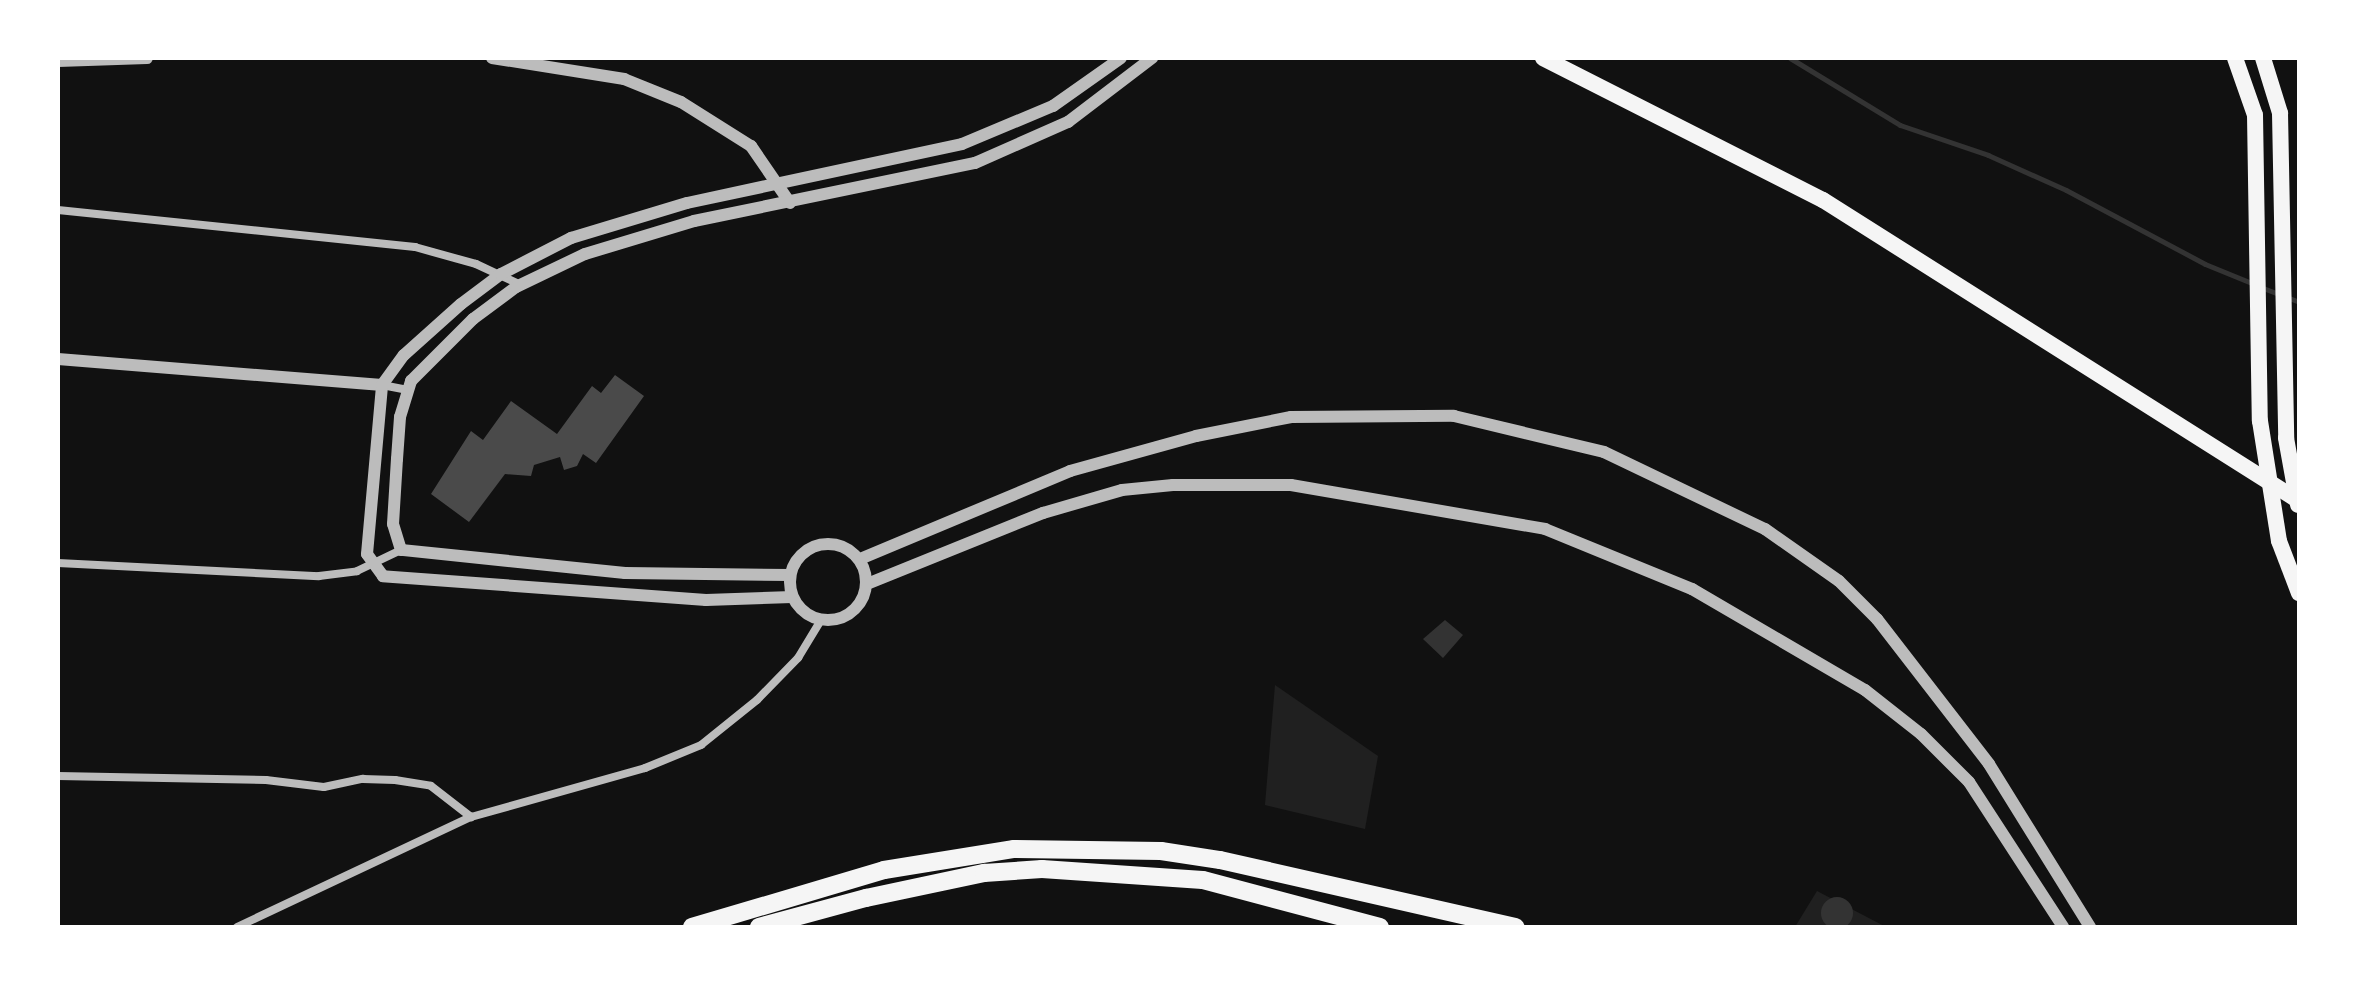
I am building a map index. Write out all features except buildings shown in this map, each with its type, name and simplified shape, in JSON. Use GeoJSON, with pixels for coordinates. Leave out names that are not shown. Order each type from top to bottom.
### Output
{"type":"FeatureCollection","features":[{"type":"Feature","properties":{"kind":"highway"},"geometry":{"type":"LineString","coordinates":[[692,927],[884,870],[1014,849],[1161,851],[1220,860],[1516,927]]}},
{"type":"Feature","properties":{"kind":"highway"},"geometry":{"type":"LineString","coordinates":[[759,927],[940,882],[1042,869],[1203,880],[1380,927]]}},
{"type":"Feature","properties":{"kind":"main road"},"geometry":{"type":"LineString","coordinates":[[1543,58],[1823,200],[2299,501]]}},
{"type":"Feature","properties":{"kind":"main road"},"geometry":{"type":"LineString","coordinates":[[2235,58],[2255,115],[2260,274],[2260,421],[2279,541],[2299,593]]}},
{"type":"Feature","properties":{"kind":"main road"},"geometry":{"type":"LineString","coordinates":[[2263,58],[2280,113],[2286,438],[2299,510]]}},
{"type":"Feature","properties":{"kind":"street"},"geometry":{"type":"LineString","coordinates":[[58,61],[147,58]]}},
{"type":"Feature","properties":{"kind":"street"},"geometry":{"type":"LineString","coordinates":[[492,58],[655,89],[751,146],[790,203]]}},
{"type":"Feature","properties":{"kind":"street"},"geometry":{"type":"LineString","coordinates":[[792,597],[706,600],[388,578],[371,566],[367,554],[382,385],[404,355],[501,274],[605,224],[991,135],[1053,106],[1121,58]]}},
{"type":"Feature","properties":{"kind":"street"},"geometry":{"type":"LineString","coordinates":[[401,550],[393,524],[400,417],[407,390],[473,319],[521,285],[616,243],[1004,152],[1068,122],[1152,58]]}},
{"type":"Feature","properties":{"kind":"street"},"geometry":{"type":"LineString","coordinates":[[58,210],[358,239],[439,253],[501,274],[521,285]]}},
{"type":"Feature","properties":{"kind":"street"},"geometry":{"type":"LineString","coordinates":[[58,359],[382,385],[407,390]]}},
{"type":"Feature","properties":{"kind":"street"},"geometry":{"type":"LineString","coordinates":[[860,559],[1070,471],[1209,433],[1291,417],[1371,412],[1454,416],[1604,452],[1765,529],[1839,581],[1877,619],[1989,764],[2090,927]]}},
{"type":"Feature","properties":{"kind":"street"},"geometry":{"type":"LineString","coordinates":[[867,584],[1056,509],[1122,490],[1173,485],[1291,485],[1545,529],[1692,589],[1865,690],[1921,734],[1969,782],[2063,927]]}},
{"type":"Feature","properties":{"kind":"street"},"geometry":{"type":"LineString","coordinates":[[826,543],[838,545],[860,559],[867,584],[857,608],[846,616],[821,620],[809,616],[792,597],[790,575],[802,554],[826,543]]}},
{"type":"Feature","properties":{"kind":"street"},"geometry":{"type":"LineString","coordinates":[[58,563],[319,576],[371,566],[401,550],[625,573],[790,575]]}},
{"type":"Feature","properties":{"kind":"street"},"geometry":{"type":"LineString","coordinates":[[237,927],[471,817],[645,768],[701,745],[765,692],[812,640],[821,620]]}},
{"type":"Feature","properties":{"kind":"street"},"geometry":{"type":"LineString","coordinates":[[58,776],[266,780],[324,787],[363,779],[395,780],[431,786],[471,817]]}},
{"type":"Feature","properties":{"kind":"shaded area"},"geometry":{"type":"Polygon","coordinates":[[[1445,620],[1463,635],[1443,658],[1423,639],[1445,620]]]}},
{"type":"Feature","properties":{"kind":"shaded area"},"geometry":{"type":"Polygon","coordinates":[[[1275,685],[1378,756],[1365,829],[1265,805],[1275,685]]]}},
{"type":"Feature","properties":{"kind":"shaded area"},"geometry":{"type":"Polygon","coordinates":[[[1817,891],[1886,927],[1795,927],[1817,891]]]}},
{"type":"Feature","properties":{"kind":"shaded area"},"geometry":{"type":"Polygon","coordinates":[[[1837,897],[1848,902],[1853,913],[1848,924],[1837,929],[1826,924],[1821,913],[1826,902],[1837,897]]]}},
{"type":"Feature","properties":{"kind":"waterway"},"geometry":{"type":"LineString","coordinates":[[1790,58],[1900,125],[1988,155],[2066,190],[2205,264],[2254,284]]}},
{"type":"Feature","properties":{"kind":"waterway"},"geometry":{"type":"LineString","coordinates":[[2263,288],[2299,302]]}}]}
